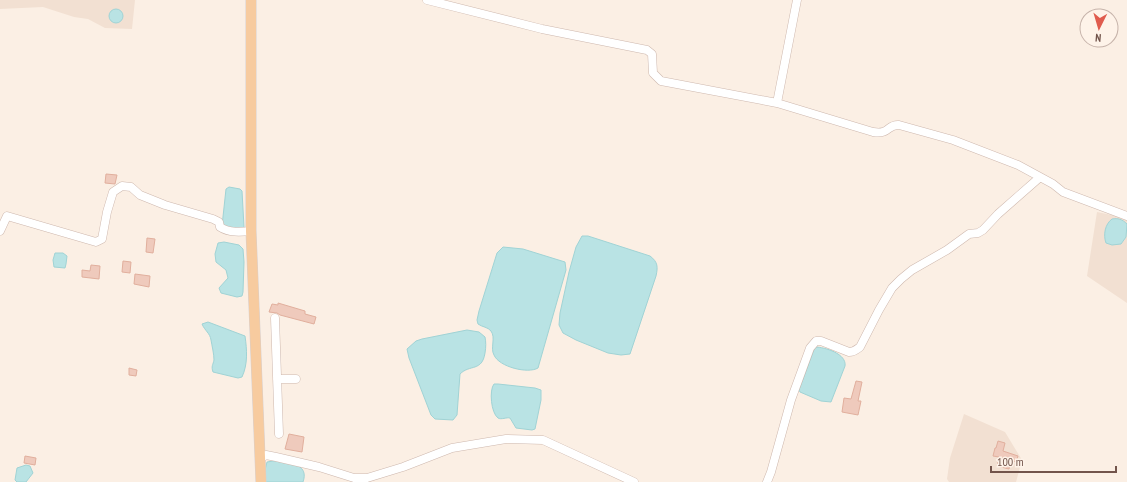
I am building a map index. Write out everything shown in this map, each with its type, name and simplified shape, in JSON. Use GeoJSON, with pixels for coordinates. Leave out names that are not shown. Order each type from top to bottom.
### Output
{"type":"FeatureCollection","features":[{"type":"Feature","properties":{"kind":"main road"},"geometry":{"type":"LineString","coordinates":[[251,0],[251,231],[261,482]]}},
{"type":"Feature","properties":{"kind":"street"},"geometry":{"type":"LineString","coordinates":[[427,0],[542,29],[647,50],[652,54],[653,72],[661,81],[777,103],[873,132],[884,132],[895,125],[953,140],[1018,164],[1063,192],[1127,216]]}},
{"type":"Feature","properties":{"kind":"street"},"geometry":{"type":"LineString","coordinates":[[777,103],[797,0]]}},
{"type":"Feature","properties":{"kind":"street"},"geometry":{"type":"LineString","coordinates":[[767,482],[792,400],[810,348],[814,343],[821,341],[849,352],[856,350],[860,347],[892,288],[901,279],[912,270],[947,250],[969,234],[978,233],[983,230],[998,214],[1039,178]]}},
{"type":"Feature","properties":{"kind":"street"},"geometry":{"type":"LineString","coordinates":[[0,231],[7,216],[96,242],[102,238],[113,192],[122,186],[131,187],[140,195],[165,205],[213,219],[219,222],[220,227],[223,230],[239,232],[251,231]]}},
{"type":"Feature","properties":{"kind":"street"},"geometry":{"type":"LineString","coordinates":[[275,318],[278,434]]}},
{"type":"Feature","properties":{"kind":"street"},"geometry":{"type":"LineString","coordinates":[[277,379],[296,379]]}},
{"type":"Feature","properties":{"kind":"street"},"geometry":{"type":"LineString","coordinates":[[261,458],[266,455],[276,456],[354,478],[367,478],[403,467],[452,448],[506,440],[544,440],[634,482]]}},
{"type":"Feature","properties":{"kind":"shaded area"},"geometry":{"type":"Polygon","coordinates":[[[0,0],[135,0],[132,29],[105,28],[88,19],[74,17],[43,7],[0,9],[0,0]]]}},
{"type":"Feature","properties":{"kind":"shaded area"},"geometry":{"type":"Polygon","coordinates":[[[1097,212],[1127,218],[1127,303],[1087,276],[1097,212]]]}},
{"type":"Feature","properties":{"kind":"shaded area"},"geometry":{"type":"Polygon","coordinates":[[[964,414],[1005,432],[1022,460],[1016,482],[949,482],[947,479],[950,458],[964,414]]]}},
{"type":"Feature","properties":{"kind":"water"},"geometry":{"type":"Polygon","coordinates":[[[113,9],[119,9],[123,13],[123,19],[119,23],[113,23],[109,19],[109,13],[113,9]]]}},
{"type":"Feature","properties":{"kind":"water"},"geometry":{"type":"Polygon","coordinates":[[[229,187],[240,189],[242,191],[244,227],[242,230],[222,226],[226,189],[229,187]]]}},
{"type":"Feature","properties":{"kind":"water"},"geometry":{"type":"Polygon","coordinates":[[[1112,219],[1120,219],[1127,224],[1126,237],[1121,244],[1112,245],[1106,243],[1105,230],[1112,219]]]}},
{"type":"Feature","properties":{"kind":"water"},"geometry":{"type":"Polygon","coordinates":[[[582,236],[588,236],[650,256],[656,263],[656,276],[630,354],[621,355],[608,353],[576,340],[563,333],[559,325],[560,313],[569,272],[576,247],[582,236]]]}},
{"type":"Feature","properties":{"kind":"water"},"geometry":{"type":"Polygon","coordinates":[[[224,242],[239,245],[243,249],[244,262],[242,296],[237,297],[221,293],[219,288],[228,278],[226,270],[216,262],[215,254],[218,243],[224,242]]]}},
{"type":"Feature","properties":{"kind":"water"},"geometry":{"type":"Polygon","coordinates":[[[503,247],[523,249],[565,262],[566,270],[538,368],[533,370],[521,370],[507,366],[497,359],[493,352],[493,337],[491,331],[478,324],[477,320],[497,253],[503,247]]]}},
{"type":"Feature","properties":{"kind":"water"},"geometry":{"type":"Polygon","coordinates":[[[55,253],[63,253],[67,256],[65,268],[54,267],[53,260],[55,253]]]}},
{"type":"Feature","properties":{"kind":"water"},"geometry":{"type":"Polygon","coordinates":[[[208,322],[245,336],[246,357],[242,377],[238,378],[213,372],[212,367],[214,358],[210,338],[202,324],[208,322]]]}},
{"type":"Feature","properties":{"kind":"water"},"geometry":{"type":"Polygon","coordinates":[[[467,330],[479,332],[485,337],[486,349],[483,359],[481,363],[475,367],[460,374],[457,415],[453,420],[435,419],[431,415],[407,349],[416,341],[422,339],[467,330]]]}},
{"type":"Feature","properties":{"kind":"water"},"geometry":{"type":"Polygon","coordinates":[[[815,347],[824,348],[834,352],[843,358],[845,362],[845,366],[831,402],[821,401],[800,392],[799,390],[815,347]]]}},
{"type":"Feature","properties":{"kind":"water"},"geometry":{"type":"Polygon","coordinates":[[[494,384],[535,388],[541,390],[541,400],[535,429],[516,428],[510,418],[498,418],[492,407],[492,387],[494,384]]]}},
{"type":"Feature","properties":{"kind":"water"},"geometry":{"type":"Polygon","coordinates":[[[279,460],[294,464],[301,468],[304,472],[303,482],[265,482],[264,474],[267,462],[279,460]]]}},
{"type":"Feature","properties":{"kind":"water"},"geometry":{"type":"Polygon","coordinates":[[[26,465],[30,466],[33,473],[26,482],[17,482],[15,480],[17,468],[26,465]]]}},
{"type":"Feature","properties":{"kind":"building"},"geometry":{"type":"Polygon","coordinates":[[[106,174],[117,175],[115,184],[105,183],[106,174]]]}},
{"type":"Feature","properties":{"kind":"building"},"geometry":{"type":"Polygon","coordinates":[[[147,238],[155,239],[153,253],[146,252],[147,238]]]}},
{"type":"Feature","properties":{"kind":"building"},"geometry":{"type":"Polygon","coordinates":[[[123,261],[131,262],[130,273],[122,272],[123,261]]]}},
{"type":"Feature","properties":{"kind":"building"},"geometry":{"type":"Polygon","coordinates":[[[91,265],[100,266],[99,279],[82,277],[82,270],[90,271],[91,265]]]}},
{"type":"Feature","properties":{"kind":"building"},"geometry":{"type":"Polygon","coordinates":[[[135,274],[150,276],[149,287],[134,284],[135,274]]]}},
{"type":"Feature","properties":{"kind":"building"},"geometry":{"type":"Polygon","coordinates":[[[278,303],[305,311],[305,314],[316,317],[314,324],[269,312],[272,304],[278,305],[278,303]]]}},
{"type":"Feature","properties":{"kind":"building"},"geometry":{"type":"Polygon","coordinates":[[[129,368],[137,370],[136,376],[129,375],[129,368]]]}},
{"type":"Feature","properties":{"kind":"building"},"geometry":{"type":"Polygon","coordinates":[[[856,381],[862,382],[858,401],[861,401],[858,415],[842,412],[844,398],[851,399],[856,381]]]}},
{"type":"Feature","properties":{"kind":"building"},"geometry":{"type":"Polygon","coordinates":[[[289,434],[304,437],[302,452],[285,449],[289,434]]]}},
{"type":"Feature","properties":{"kind":"building"},"geometry":{"type":"Polygon","coordinates":[[[998,441],[1005,443],[1003,451],[1018,456],[1016,462],[1009,460],[1011,461],[1009,469],[997,466],[999,457],[993,456],[998,441]]]}},
{"type":"Feature","properties":{"kind":"building"},"geometry":{"type":"Polygon","coordinates":[[[25,456],[36,458],[35,465],[24,463],[25,456]]]}}]}
